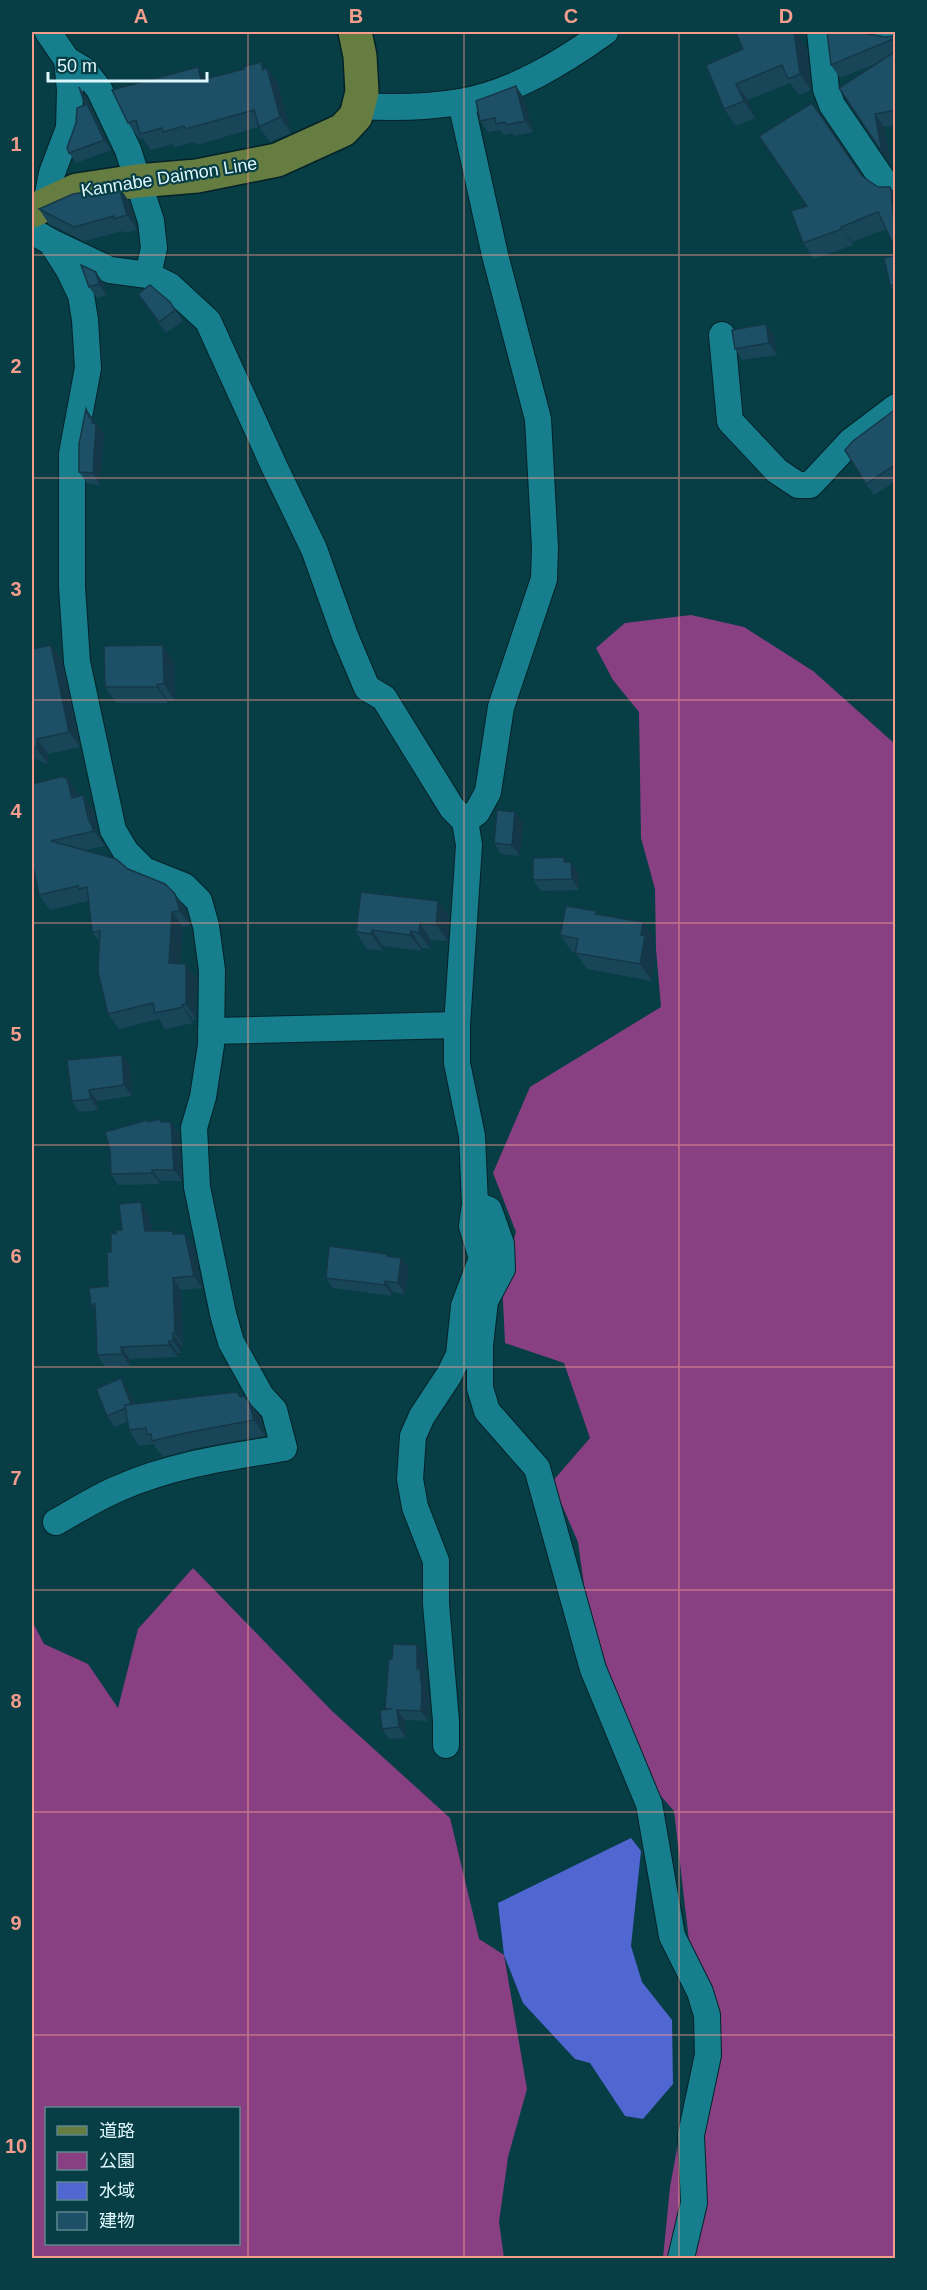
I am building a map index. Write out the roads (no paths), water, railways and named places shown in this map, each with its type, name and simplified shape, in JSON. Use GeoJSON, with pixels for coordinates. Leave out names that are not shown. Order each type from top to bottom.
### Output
{"type":"FeatureCollection","features":[{"type":"Feature","properties":{"kind":"main road","name":"Kannabe Daimon Line"},"geometry":{"type":"LineString","coordinates":[[40,222],[77,190],[137,181],[197,176],[277,160],[343,130],[356,116],[362,92],[360,56],[355,32]]}},
{"type":"Feature","properties":{"kind":"street"},"geometry":{"type":"LineString","coordinates":[[48,32],[67,60],[84,70],[99,89],[128,150],[152,221],[154,248],[148,275]]}},
{"type":"Feature","properties":{"kind":"street"},"geometry":{"type":"LineString","coordinates":[[358,106],[380,107],[461,102],[495,92],[534,76],[579,51],[605,32]]}},
{"type":"Feature","properties":{"kind":"street"},"geometry":{"type":"LineString","coordinates":[[820,32],[826,89],[832,105],[885,183],[896,189]]}},
{"type":"Feature","properties":{"kind":"street"},"geometry":{"type":"LineString","coordinates":[[874,32],[896,35]]}},
{"type":"Feature","properties":{"kind":"street"},"geometry":{"type":"LineString","coordinates":[[56,1522],[116,1489],[159,1472],[206,1460],[284,1448],[274,1410],[261,1396],[231,1342],[223,1314],[197,1186],[194,1128],[203,1097],[211,1046],[212,970],[206,926],[199,901],[184,886],[144,870],[126,852],[113,830],[77,662],[72,587],[72,454],[88,368],[85,320],[81,295],[40,222],[52,173],[69,128],[70,90],[67,60]]}},
{"type":"Feature","properties":{"kind":"street"},"geometry":{"type":"LineString","coordinates":[[461,102],[495,255],[538,419],[546,548],[544,579],[501,707],[488,792],[477,812],[465,821]]}},
{"type":"Feature","properties":{"kind":"street"},"geometry":{"type":"LineString","coordinates":[[40,222],[110,270],[148,275],[170,286],[208,321],[274,466],[315,549],[345,636],[367,688],[384,698],[452,808],[465,821],[469,844],[457,1025],[457,1063],[472,1136],[476,1204],[472,1226],[482,1258],[464,1306],[459,1355],[449,1375],[422,1416],[413,1436],[410,1479],[415,1507],[436,1561],[436,1604],[446,1745]]}},
{"type":"Feature","properties":{"kind":"street"},"geometry":{"type":"LineString","coordinates":[[722,335],[730,421],[777,471],[798,485],[810,485],[851,441],[896,407]]}},
{"type":"Feature","properties":{"kind":"street"},"geometry":{"type":"LineString","coordinates":[[211,1031],[457,1025]]}},
{"type":"Feature","properties":{"kind":"street"},"geometry":{"type":"LineString","coordinates":[[476,1204],[489,1210],[501,1244],[502,1269],[485,1301],[480,1345],[480,1388],[487,1411],[537,1468],[593,1669],[649,1804],[672,1936],[700,1992],[706,2015],[708,2055],[691,2135],[694,2203],[681,2259]]}},
{"type":"Feature","properties":{"kind":"water"},"geometry":{"type":"Polygon","coordinates":[[[631,1838],[641,1851],[631,1946],[642,1982],[672,2020],[673,2084],[643,2119],[625,2116],[590,2063],[575,2059],[523,2003],[504,1955],[498,1903],[631,1838]]]}}]}
